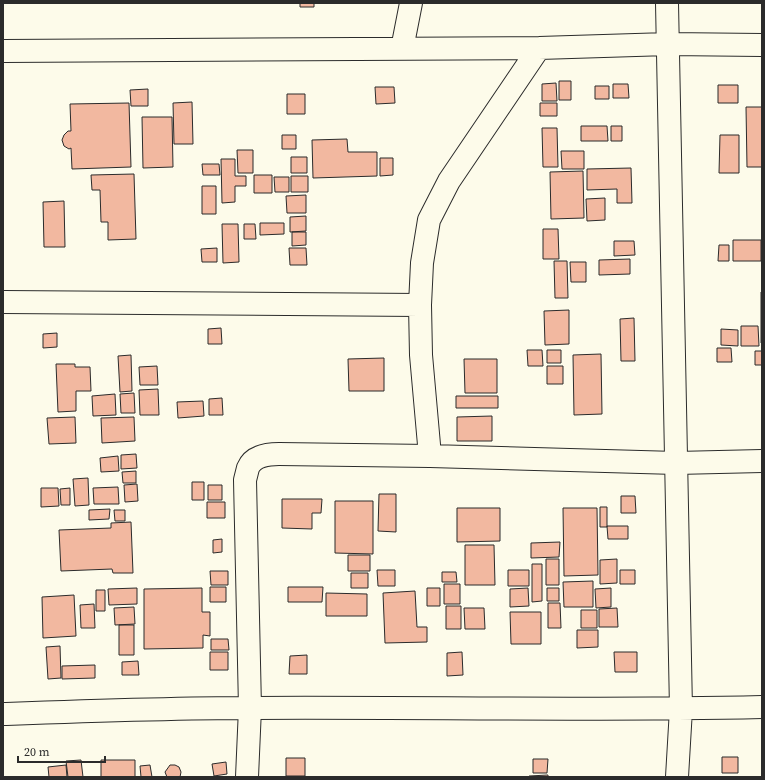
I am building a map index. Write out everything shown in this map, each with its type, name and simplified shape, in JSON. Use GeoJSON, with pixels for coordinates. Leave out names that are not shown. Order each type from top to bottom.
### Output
{"type":"FeatureCollection","features":[{"type":"Feature","properties":{"kind":"street"},"geometry":{"type":"LineString","coordinates":[[402,49],[411,3]]}},
{"type":"Feature","properties":{"kind":"street"},"geometry":{"type":"LineString","coordinates":[[667,3],[681,709],[677,777]]}},
{"type":"Feature","properties":{"kind":"street"},"geometry":{"type":"LineString","coordinates":[[3,51],[539,48],[668,44],[762,45]]}},
{"type":"Feature","properties":{"kind":"street"},"geometry":{"type":"LineString","coordinates":[[430,456],[421,355],[420,305],[422,263],[429,220],[449,181],[539,48]]}},
{"type":"Feature","properties":{"kind":"street"},"geometry":{"type":"LineString","coordinates":[[3,302],[420,305]]}},
{"type":"Feature","properties":{"kind":"street"},"geometry":{"type":"LineString","coordinates":[[247,777],[250,708],[245,480],[249,466],[257,458],[268,454],[430,456],[676,463],[762,461]]}},
{"type":"Feature","properties":{"kind":"street"},"geometry":{"type":"LineString","coordinates":[[3,714],[122,709],[681,709],[762,707]]}},
{"type":"Feature","properties":{"kind":"building"},"geometry":{"type":"Polygon","coordinates":[[[300,3],[314,3],[314,7],[300,7],[300,3]]]}},
{"type":"Feature","properties":{"kind":"building"},"geometry":{"type":"Polygon","coordinates":[[[559,81],[571,81],[571,100],[559,100],[559,81]]]}},
{"type":"Feature","properties":{"kind":"building"},"geometry":{"type":"Polygon","coordinates":[[[556,83],[557,101],[542,101],[542,84],[556,83]]]}},
{"type":"Feature","properties":{"kind":"building"},"geometry":{"type":"Polygon","coordinates":[[[613,84],[628,84],[629,98],[613,98],[613,84]]]}},
{"type":"Feature","properties":{"kind":"building"},"geometry":{"type":"Polygon","coordinates":[[[718,85],[738,85],[738,103],[718,103],[718,85]]]}},
{"type":"Feature","properties":{"kind":"building"},"geometry":{"type":"Polygon","coordinates":[[[595,86],[609,86],[609,99],[595,99],[595,86]]]}},
{"type":"Feature","properties":{"kind":"building"},"geometry":{"type":"Polygon","coordinates":[[[375,87],[394,87],[395,103],[376,104],[375,87]]]}},
{"type":"Feature","properties":{"kind":"building"},"geometry":{"type":"Polygon","coordinates":[[[148,89],[148,106],[131,106],[130,90],[148,89]]]}},
{"type":"Feature","properties":{"kind":"building"},"geometry":{"type":"Polygon","coordinates":[[[287,94],[305,94],[305,114],[287,114],[287,94]]]}},
{"type":"Feature","properties":{"kind":"building"},"geometry":{"type":"Polygon","coordinates":[[[192,102],[193,144],[174,144],[173,103],[192,102]]]}},
{"type":"Feature","properties":{"kind":"building"},"geometry":{"type":"Polygon","coordinates":[[[129,103],[131,167],[72,169],[71,148],[69,149],[64,146],[62,140],[68,131],[71,131],[70,104],[129,103]]]}},
{"type":"Feature","properties":{"kind":"building"},"geometry":{"type":"Polygon","coordinates":[[[540,103],[557,103],[557,116],[540,116],[540,103]]]}},
{"type":"Feature","properties":{"kind":"building"},"geometry":{"type":"Polygon","coordinates":[[[746,107],[762,107],[762,167],[747,167],[746,107]]]}},
{"type":"Feature","properties":{"kind":"building"},"geometry":{"type":"Polygon","coordinates":[[[142,117],[172,117],[173,167],[143,168],[142,117]]]}},
{"type":"Feature","properties":{"kind":"building"},"geometry":{"type":"Polygon","coordinates":[[[581,126],[607,126],[608,141],[581,141],[581,126]]]}},
{"type":"Feature","properties":{"kind":"building"},"geometry":{"type":"Polygon","coordinates":[[[611,126],[622,126],[622,141],[611,141],[611,126]]]}},
{"type":"Feature","properties":{"kind":"building"},"geometry":{"type":"Polygon","coordinates":[[[542,128],[557,128],[558,167],[543,167],[542,128]]]}},
{"type":"Feature","properties":{"kind":"building"},"geometry":{"type":"Polygon","coordinates":[[[282,135],[296,135],[296,149],[282,149],[282,135]]]}},
{"type":"Feature","properties":{"kind":"building"},"geometry":{"type":"Polygon","coordinates":[[[720,135],[739,135],[739,173],[719,173],[720,135]]]}},
{"type":"Feature","properties":{"kind":"building"},"geometry":{"type":"Polygon","coordinates":[[[347,139],[348,152],[377,152],[377,176],[313,178],[312,140],[347,139]]]}},
{"type":"Feature","properties":{"kind":"building"},"geometry":{"type":"Polygon","coordinates":[[[237,150],[253,150],[253,173],[238,173],[237,150]]]}},
{"type":"Feature","properties":{"kind":"building"},"geometry":{"type":"Polygon","coordinates":[[[561,151],[584,151],[584,169],[562,169],[561,151]]]}},
{"type":"Feature","properties":{"kind":"building"},"geometry":{"type":"Polygon","coordinates":[[[291,157],[307,157],[307,173],[291,173],[291,157]]]}},
{"type":"Feature","properties":{"kind":"building"},"geometry":{"type":"Polygon","coordinates":[[[380,158],[393,158],[393,175],[380,176],[380,158]]]}},
{"type":"Feature","properties":{"kind":"building"},"geometry":{"type":"Polygon","coordinates":[[[221,159],[235,159],[235,176],[246,176],[246,186],[235,186],[235,202],[222,203],[221,159]]]}},
{"type":"Feature","properties":{"kind":"building"},"geometry":{"type":"Polygon","coordinates":[[[202,164],[219,164],[220,175],[203,175],[202,164]]]}},
{"type":"Feature","properties":{"kind":"building"},"geometry":{"type":"Polygon","coordinates":[[[631,168],[632,203],[617,203],[617,189],[587,190],[587,169],[631,168]]]}},
{"type":"Feature","properties":{"kind":"building"},"geometry":{"type":"Polygon","coordinates":[[[583,171],[584,218],[551,219],[550,172],[583,171]]]}},
{"type":"Feature","properties":{"kind":"building"},"geometry":{"type":"Polygon","coordinates":[[[134,174],[136,239],[108,240],[108,222],[101,222],[100,190],[92,190],[91,175],[134,174]]]}},
{"type":"Feature","properties":{"kind":"building"},"geometry":{"type":"Polygon","coordinates":[[[254,175],[272,175],[272,193],[254,193],[254,175]]]}},
{"type":"Feature","properties":{"kind":"building"},"geometry":{"type":"Polygon","coordinates":[[[291,176],[308,176],[308,192],[291,192],[291,176]]]}},
{"type":"Feature","properties":{"kind":"building"},"geometry":{"type":"Polygon","coordinates":[[[274,177],[289,177],[289,192],[275,192],[274,177]]]}},
{"type":"Feature","properties":{"kind":"building"},"geometry":{"type":"Polygon","coordinates":[[[202,186],[216,186],[216,214],[202,214],[202,186]]]}},
{"type":"Feature","properties":{"kind":"building"},"geometry":{"type":"Polygon","coordinates":[[[306,195],[306,213],[287,213],[286,196],[306,195]]]}},
{"type":"Feature","properties":{"kind":"building"},"geometry":{"type":"Polygon","coordinates":[[[605,198],[605,220],[587,221],[586,199],[605,198]]]}},
{"type":"Feature","properties":{"kind":"building"},"geometry":{"type":"Polygon","coordinates":[[[64,201],[65,247],[44,247],[43,202],[64,201]]]}},
{"type":"Feature","properties":{"kind":"building"},"geometry":{"type":"Polygon","coordinates":[[[306,216],[306,231],[290,232],[290,217],[306,216]]]}},
{"type":"Feature","properties":{"kind":"building"},"geometry":{"type":"Polygon","coordinates":[[[260,223],[284,223],[284,234],[260,235],[260,223]]]}},
{"type":"Feature","properties":{"kind":"building"},"geometry":{"type":"Polygon","coordinates":[[[222,224],[238,224],[239,262],[223,263],[222,224]]]}},
{"type":"Feature","properties":{"kind":"building"},"geometry":{"type":"Polygon","coordinates":[[[244,224],[255,224],[256,239],[244,239],[244,224]]]}},
{"type":"Feature","properties":{"kind":"building"},"geometry":{"type":"Polygon","coordinates":[[[543,229],[558,229],[559,259],[543,259],[543,229]]]}},
{"type":"Feature","properties":{"kind":"building"},"geometry":{"type":"Polygon","coordinates":[[[292,232],[306,232],[306,245],[292,246],[292,232]]]}},
{"type":"Feature","properties":{"kind":"building"},"geometry":{"type":"Polygon","coordinates":[[[733,240],[761,240],[761,261],[733,261],[733,240]]]}},
{"type":"Feature","properties":{"kind":"building"},"geometry":{"type":"Polygon","coordinates":[[[614,241],[634,241],[635,255],[614,256],[614,241]]]}},
{"type":"Feature","properties":{"kind":"building"},"geometry":{"type":"Polygon","coordinates":[[[719,245],[729,245],[729,261],[718,261],[719,245]]]}},
{"type":"Feature","properties":{"kind":"building"},"geometry":{"type":"Polygon","coordinates":[[[217,248],[217,262],[202,262],[201,249],[217,248]]]}},
{"type":"Feature","properties":{"kind":"building"},"geometry":{"type":"Polygon","coordinates":[[[289,248],[306,248],[307,265],[290,265],[289,248]]]}},
{"type":"Feature","properties":{"kind":"building"},"geometry":{"type":"Polygon","coordinates":[[[630,259],[630,274],[599,275],[599,260],[630,259]]]}},
{"type":"Feature","properties":{"kind":"building"},"geometry":{"type":"Polygon","coordinates":[[[554,261],[567,261],[568,298],[555,298],[554,261]]]}},
{"type":"Feature","properties":{"kind":"building"},"geometry":{"type":"Polygon","coordinates":[[[570,262],[586,262],[586,282],[571,282],[570,262]]]}},
{"type":"Feature","properties":{"kind":"building"},"geometry":{"type":"Polygon","coordinates":[[[762,292],[762,343],[761,343],[762,292]]]}},
{"type":"Feature","properties":{"kind":"building"},"geometry":{"type":"Polygon","coordinates":[[[569,310],[569,344],[545,345],[544,311],[569,310]]]}},
{"type":"Feature","properties":{"kind":"building"},"geometry":{"type":"Polygon","coordinates":[[[634,318],[635,361],[621,361],[620,319],[634,318]]]}},
{"type":"Feature","properties":{"kind":"building"},"geometry":{"type":"Polygon","coordinates":[[[741,326],[758,326],[759,346],[741,346],[741,326]]]}},
{"type":"Feature","properties":{"kind":"building"},"geometry":{"type":"Polygon","coordinates":[[[221,328],[222,344],[208,344],[208,329],[221,328]]]}},
{"type":"Feature","properties":{"kind":"building"},"geometry":{"type":"Polygon","coordinates":[[[721,329],[738,330],[738,346],[721,345],[721,329]]]}},
{"type":"Feature","properties":{"kind":"building"},"geometry":{"type":"Polygon","coordinates":[[[57,333],[57,347],[43,348],[43,334],[57,333]]]}},
{"type":"Feature","properties":{"kind":"building"},"geometry":{"type":"Polygon","coordinates":[[[717,348],[731,348],[732,362],[717,362],[717,348]]]}},
{"type":"Feature","properties":{"kind":"building"},"geometry":{"type":"Polygon","coordinates":[[[527,350],[542,350],[543,366],[528,366],[527,350]]]}},
{"type":"Feature","properties":{"kind":"building"},"geometry":{"type":"Polygon","coordinates":[[[547,350],[561,350],[561,363],[547,363],[547,350]]]}},
{"type":"Feature","properties":{"kind":"building"},"geometry":{"type":"Polygon","coordinates":[[[755,351],[762,351],[762,365],[755,365],[755,351]]]}},
{"type":"Feature","properties":{"kind":"building"},"geometry":{"type":"Polygon","coordinates":[[[601,354],[602,414],[574,415],[573,355],[601,354]]]}},
{"type":"Feature","properties":{"kind":"building"},"geometry":{"type":"Polygon","coordinates":[[[131,355],[132,391],[120,392],[118,356],[131,355]]]}},
{"type":"Feature","properties":{"kind":"building"},"geometry":{"type":"Polygon","coordinates":[[[384,358],[384,391],[349,391],[348,359],[384,358]]]}},
{"type":"Feature","properties":{"kind":"building"},"geometry":{"type":"Polygon","coordinates":[[[464,359],[497,359],[497,393],[465,393],[464,359]]]}},
{"type":"Feature","properties":{"kind":"building"},"geometry":{"type":"Polygon","coordinates":[[[56,364],[75,364],[75,367],[90,367],[91,391],[76,391],[76,411],[58,412],[56,364]]]}},
{"type":"Feature","properties":{"kind":"building"},"geometry":{"type":"Polygon","coordinates":[[[157,366],[158,385],[140,385],[139,367],[157,366]]]}},
{"type":"Feature","properties":{"kind":"building"},"geometry":{"type":"Polygon","coordinates":[[[547,366],[563,366],[563,384],[547,384],[547,366]]]}},
{"type":"Feature","properties":{"kind":"building"},"geometry":{"type":"Polygon","coordinates":[[[158,389],[159,415],[140,415],[139,390],[158,389]]]}},
{"type":"Feature","properties":{"kind":"building"},"geometry":{"type":"Polygon","coordinates":[[[134,393],[135,413],[121,413],[120,394],[134,393]]]}},
{"type":"Feature","properties":{"kind":"building"},"geometry":{"type":"Polygon","coordinates":[[[115,394],[116,415],[93,416],[92,396],[115,394]]]}},
{"type":"Feature","properties":{"kind":"building"},"geometry":{"type":"Polygon","coordinates":[[[456,396],[498,396],[498,408],[456,408],[456,396]]]}},
{"type":"Feature","properties":{"kind":"building"},"geometry":{"type":"Polygon","coordinates":[[[222,398],[223,415],[209,415],[209,399],[222,398]]]}},
{"type":"Feature","properties":{"kind":"building"},"geometry":{"type":"Polygon","coordinates":[[[203,401],[204,416],[178,418],[177,402],[203,401]]]}},
{"type":"Feature","properties":{"kind":"building"},"geometry":{"type":"Polygon","coordinates":[[[492,416],[492,441],[457,441],[457,417],[492,416]]]}},
{"type":"Feature","properties":{"kind":"building"},"geometry":{"type":"Polygon","coordinates":[[[75,417],[76,443],[49,444],[47,418],[75,417]]]}},
{"type":"Feature","properties":{"kind":"building"},"geometry":{"type":"Polygon","coordinates":[[[134,417],[135,441],[102,443],[101,418],[134,417]]]}},
{"type":"Feature","properties":{"kind":"building"},"geometry":{"type":"Polygon","coordinates":[[[136,454],[137,468],[121,469],[121,455],[136,454]]]}},
{"type":"Feature","properties":{"kind":"building"},"geometry":{"type":"Polygon","coordinates":[[[118,456],[119,471],[101,472],[100,458],[118,456]]]}},
{"type":"Feature","properties":{"kind":"building"},"geometry":{"type":"Polygon","coordinates":[[[136,471],[136,483],[123,483],[122,472],[136,471]]]}},
{"type":"Feature","properties":{"kind":"building"},"geometry":{"type":"Polygon","coordinates":[[[88,478],[89,505],[75,506],[73,479],[88,478]]]}},
{"type":"Feature","properties":{"kind":"building"},"geometry":{"type":"Polygon","coordinates":[[[192,482],[204,482],[204,500],[192,500],[192,482]]]}},
{"type":"Feature","properties":{"kind":"building"},"geometry":{"type":"Polygon","coordinates":[[[137,484],[138,501],[125,502],[124,485],[137,484]]]}},
{"type":"Feature","properties":{"kind":"building"},"geometry":{"type":"Polygon","coordinates":[[[208,485],[222,485],[222,500],[208,500],[208,485]]]}},
{"type":"Feature","properties":{"kind":"building"},"geometry":{"type":"Polygon","coordinates":[[[118,487],[119,504],[94,504],[93,488],[118,487]]]}},
{"type":"Feature","properties":{"kind":"building"},"geometry":{"type":"Polygon","coordinates":[[[41,488],[58,488],[59,506],[41,507],[41,488]]]}},
{"type":"Feature","properties":{"kind":"building"},"geometry":{"type":"Polygon","coordinates":[[[70,488],[70,505],[61,505],[60,489],[70,488]]]}},
{"type":"Feature","properties":{"kind":"building"},"geometry":{"type":"Polygon","coordinates":[[[379,494],[396,494],[396,532],[378,531],[379,494]]]}},
{"type":"Feature","properties":{"kind":"building"},"geometry":{"type":"Polygon","coordinates":[[[621,496],[635,496],[636,513],[621,513],[621,496]]]}},
{"type":"Feature","properties":{"kind":"building"},"geometry":{"type":"Polygon","coordinates":[[[282,499],[322,499],[321,513],[312,513],[312,529],[282,528],[282,499]]]}},
{"type":"Feature","properties":{"kind":"building"},"geometry":{"type":"Polygon","coordinates":[[[335,501],[373,501],[373,554],[335,553],[335,501]]]}},
{"type":"Feature","properties":{"kind":"building"},"geometry":{"type":"Polygon","coordinates":[[[207,502],[225,502],[225,518],[207,518],[207,502]]]}},
{"type":"Feature","properties":{"kind":"building"},"geometry":{"type":"Polygon","coordinates":[[[600,507],[607,507],[607,527],[600,527],[600,507]]]}},
{"type":"Feature","properties":{"kind":"building"},"geometry":{"type":"Polygon","coordinates":[[[457,508],[500,508],[500,541],[457,542],[457,508]]]}},
{"type":"Feature","properties":{"kind":"building"},"geometry":{"type":"Polygon","coordinates":[[[563,508],[597,508],[598,575],[564,576],[563,508]]]}},
{"type":"Feature","properties":{"kind":"building"},"geometry":{"type":"Polygon","coordinates":[[[110,509],[109,519],[89,520],[89,510],[110,509]]]}},
{"type":"Feature","properties":{"kind":"building"},"geometry":{"type":"Polygon","coordinates":[[[114,510],[125,510],[125,521],[115,521],[114,510]]]}},
{"type":"Feature","properties":{"kind":"building"},"geometry":{"type":"Polygon","coordinates":[[[131,522],[133,573],[113,573],[112,569],[61,571],[59,530],[111,528],[111,523],[131,522]]]}},
{"type":"Feature","properties":{"kind":"building"},"geometry":{"type":"Polygon","coordinates":[[[607,526],[628,526],[628,539],[608,539],[607,526]]]}},
{"type":"Feature","properties":{"kind":"building"},"geometry":{"type":"Polygon","coordinates":[[[222,539],[222,552],[213,553],[213,540],[222,539]]]}},
{"type":"Feature","properties":{"kind":"building"},"geometry":{"type":"Polygon","coordinates":[[[560,542],[559,557],[531,558],[531,543],[560,542]]]}},
{"type":"Feature","properties":{"kind":"building"},"geometry":{"type":"Polygon","coordinates":[[[465,545],[494,545],[495,585],[465,585],[465,545]]]}},
{"type":"Feature","properties":{"kind":"building"},"geometry":{"type":"Polygon","coordinates":[[[348,555],[370,555],[370,571],[348,571],[348,555]]]}},
{"type":"Feature","properties":{"kind":"building"},"geometry":{"type":"Polygon","coordinates":[[[546,559],[559,559],[559,585],[546,585],[546,559]]]}},
{"type":"Feature","properties":{"kind":"building"},"geometry":{"type":"Polygon","coordinates":[[[617,559],[617,583],[600,584],[600,560],[617,559]]]}},
{"type":"Feature","properties":{"kind":"building"},"geometry":{"type":"Polygon","coordinates":[[[532,564],[542,564],[542,601],[532,602],[532,564]]]}},
{"type":"Feature","properties":{"kind":"building"},"geometry":{"type":"Polygon","coordinates":[[[377,570],[395,570],[395,586],[378,586],[377,570]]]}},
{"type":"Feature","properties":{"kind":"building"},"geometry":{"type":"Polygon","coordinates":[[[508,570],[529,570],[529,586],[508,586],[508,570]]]}},
{"type":"Feature","properties":{"kind":"building"},"geometry":{"type":"Polygon","coordinates":[[[620,570],[635,570],[635,584],[620,584],[620,570]]]}},
{"type":"Feature","properties":{"kind":"building"},"geometry":{"type":"Polygon","coordinates":[[[210,571],[228,571],[228,585],[211,585],[210,571]]]}},
{"type":"Feature","properties":{"kind":"building"},"geometry":{"type":"Polygon","coordinates":[[[442,572],[456,572],[457,582],[442,582],[442,572]]]}},
{"type":"Feature","properties":{"kind":"building"},"geometry":{"type":"Polygon","coordinates":[[[351,573],[368,573],[368,588],[351,588],[351,573]]]}},
{"type":"Feature","properties":{"kind":"building"},"geometry":{"type":"Polygon","coordinates":[[[593,581],[593,607],[564,607],[563,582],[593,581]]]}},
{"type":"Feature","properties":{"kind":"building"},"geometry":{"type":"Polygon","coordinates":[[[444,584],[460,584],[460,604],[444,604],[444,584]]]}},
{"type":"Feature","properties":{"kind":"building"},"geometry":{"type":"Polygon","coordinates":[[[210,587],[226,587],[226,602],[210,602],[210,587]]]}},
{"type":"Feature","properties":{"kind":"building"},"geometry":{"type":"Polygon","coordinates":[[[288,587],[323,587],[322,602],[288,602],[288,587]]]}},
{"type":"Feature","properties":{"kind":"building"},"geometry":{"type":"Polygon","coordinates":[[[137,588],[137,604],[109,605],[108,589],[137,588]]]}},
{"type":"Feature","properties":{"kind":"building"},"geometry":{"type":"Polygon","coordinates":[[[202,588],[202,612],[210,612],[210,636],[203,635],[203,648],[144,649],[144,589],[202,588]]]}},
{"type":"Feature","properties":{"kind":"building"},"geometry":{"type":"Polygon","coordinates":[[[427,588],[440,588],[440,606],[427,606],[427,588]]]}},
{"type":"Feature","properties":{"kind":"building"},"geometry":{"type":"Polygon","coordinates":[[[528,588],[529,606],[510,607],[510,589],[528,588]]]}},
{"type":"Feature","properties":{"kind":"building"},"geometry":{"type":"Polygon","coordinates":[[[547,588],[559,588],[559,601],[547,601],[547,588]]]}},
{"type":"Feature","properties":{"kind":"building"},"geometry":{"type":"Polygon","coordinates":[[[611,588],[611,607],[596,608],[595,589],[611,588]]]}},
{"type":"Feature","properties":{"kind":"building"},"geometry":{"type":"Polygon","coordinates":[[[96,590],[105,590],[105,611],[96,611],[96,590]]]}},
{"type":"Feature","properties":{"kind":"building"},"geometry":{"type":"Polygon","coordinates":[[[415,591],[417,627],[427,627],[427,642],[385,643],[383,593],[415,591]]]}},
{"type":"Feature","properties":{"kind":"building"},"geometry":{"type":"Polygon","coordinates":[[[326,593],[367,594],[367,616],[326,616],[326,593]]]}},
{"type":"Feature","properties":{"kind":"building"},"geometry":{"type":"Polygon","coordinates":[[[74,595],[76,636],[43,638],[42,597],[74,595]]]}},
{"type":"Feature","properties":{"kind":"building"},"geometry":{"type":"Polygon","coordinates":[[[548,603],[560,603],[561,628],[548,628],[548,603]]]}},
{"type":"Feature","properties":{"kind":"building"},"geometry":{"type":"Polygon","coordinates":[[[94,604],[95,628],[81,628],[80,605],[94,604]]]}},
{"type":"Feature","properties":{"kind":"building"},"geometry":{"type":"Polygon","coordinates":[[[446,606],[461,606],[461,629],[446,629],[446,606]]]}},
{"type":"Feature","properties":{"kind":"building"},"geometry":{"type":"Polygon","coordinates":[[[134,607],[135,624],[115,625],[114,608],[134,607]]]}},
{"type":"Feature","properties":{"kind":"building"},"geometry":{"type":"Polygon","coordinates":[[[464,608],[484,608],[485,629],[465,629],[464,608]]]}},
{"type":"Feature","properties":{"kind":"building"},"geometry":{"type":"Polygon","coordinates":[[[617,608],[618,627],[599,627],[599,609],[617,608]]]}},
{"type":"Feature","properties":{"kind":"building"},"geometry":{"type":"Polygon","coordinates":[[[581,610],[597,610],[597,628],[581,628],[581,610]]]}},
{"type":"Feature","properties":{"kind":"building"},"geometry":{"type":"Polygon","coordinates":[[[510,612],[541,612],[541,644],[511,644],[510,612]]]}},
{"type":"Feature","properties":{"kind":"building"},"geometry":{"type":"Polygon","coordinates":[[[119,625],[134,625],[134,655],[119,655],[119,625]]]}},
{"type":"Feature","properties":{"kind":"building"},"geometry":{"type":"Polygon","coordinates":[[[577,630],[598,630],[598,647],[577,648],[577,630]]]}},
{"type":"Feature","properties":{"kind":"building"},"geometry":{"type":"Polygon","coordinates":[[[211,639],[228,639],[229,650],[211,650],[211,639]]]}},
{"type":"Feature","properties":{"kind":"building"},"geometry":{"type":"Polygon","coordinates":[[[60,646],[61,678],[48,679],[46,647],[60,646]]]}},
{"type":"Feature","properties":{"kind":"building"},"geometry":{"type":"Polygon","coordinates":[[[210,652],[228,652],[228,670],[210,670],[210,652]]]}},
{"type":"Feature","properties":{"kind":"building"},"geometry":{"type":"Polygon","coordinates":[[[462,652],[463,675],[447,676],[447,653],[462,652]]]}},
{"type":"Feature","properties":{"kind":"building"},"geometry":{"type":"Polygon","coordinates":[[[614,652],[637,652],[637,672],[615,672],[614,652]]]}},
{"type":"Feature","properties":{"kind":"building"},"geometry":{"type":"Polygon","coordinates":[[[307,655],[307,674],[289,674],[290,656],[307,655]]]}},
{"type":"Feature","properties":{"kind":"building"},"geometry":{"type":"Polygon","coordinates":[[[138,661],[139,675],[122,675],[122,662],[138,661]]]}},
{"type":"Feature","properties":{"kind":"building"},"geometry":{"type":"Polygon","coordinates":[[[95,665],[95,678],[62,679],[62,666],[95,665]]]}},
{"type":"Feature","properties":{"kind":"building"},"geometry":{"type":"Polygon","coordinates":[[[722,757],[738,757],[738,773],[722,773],[722,757]]]}},
{"type":"Feature","properties":{"kind":"building"},"geometry":{"type":"Polygon","coordinates":[[[286,758],[305,758],[305,776],[286,776],[286,758]]]}},
{"type":"Feature","properties":{"kind":"building"},"geometry":{"type":"Polygon","coordinates":[[[533,759],[548,759],[547,773],[533,773],[533,759]]]}},
{"type":"Feature","properties":{"kind":"building"},"geometry":{"type":"Polygon","coordinates":[[[81,760],[83,777],[68,777],[66,761],[81,760]]]}},
{"type":"Feature","properties":{"kind":"building"},"geometry":{"type":"Polygon","coordinates":[[[101,760],[135,760],[135,777],[101,777],[101,760]]]}},
{"type":"Feature","properties":{"kind":"building"},"geometry":{"type":"Polygon","coordinates":[[[226,762],[227,774],[214,776],[212,764],[226,762]]]}},
{"type":"Feature","properties":{"kind":"building"},"geometry":{"type":"Polygon","coordinates":[[[66,765],[67,777],[49,777],[48,767],[66,765]]]}},
{"type":"Feature","properties":{"kind":"building"},"geometry":{"type":"Polygon","coordinates":[[[150,765],[152,777],[141,777],[140,766],[150,765]]]}},
{"type":"Feature","properties":{"kind":"building"},"geometry":{"type":"Polygon","coordinates":[[[170,765],[179,767],[181,772],[180,777],[167,777],[165,772],[170,765]]]}},
{"type":"Feature","properties":{"kind":"building"},"geometry":{"type":"Polygon","coordinates":[[[548,775],[548,777],[529,777],[529,776],[548,775]]]}}]}
